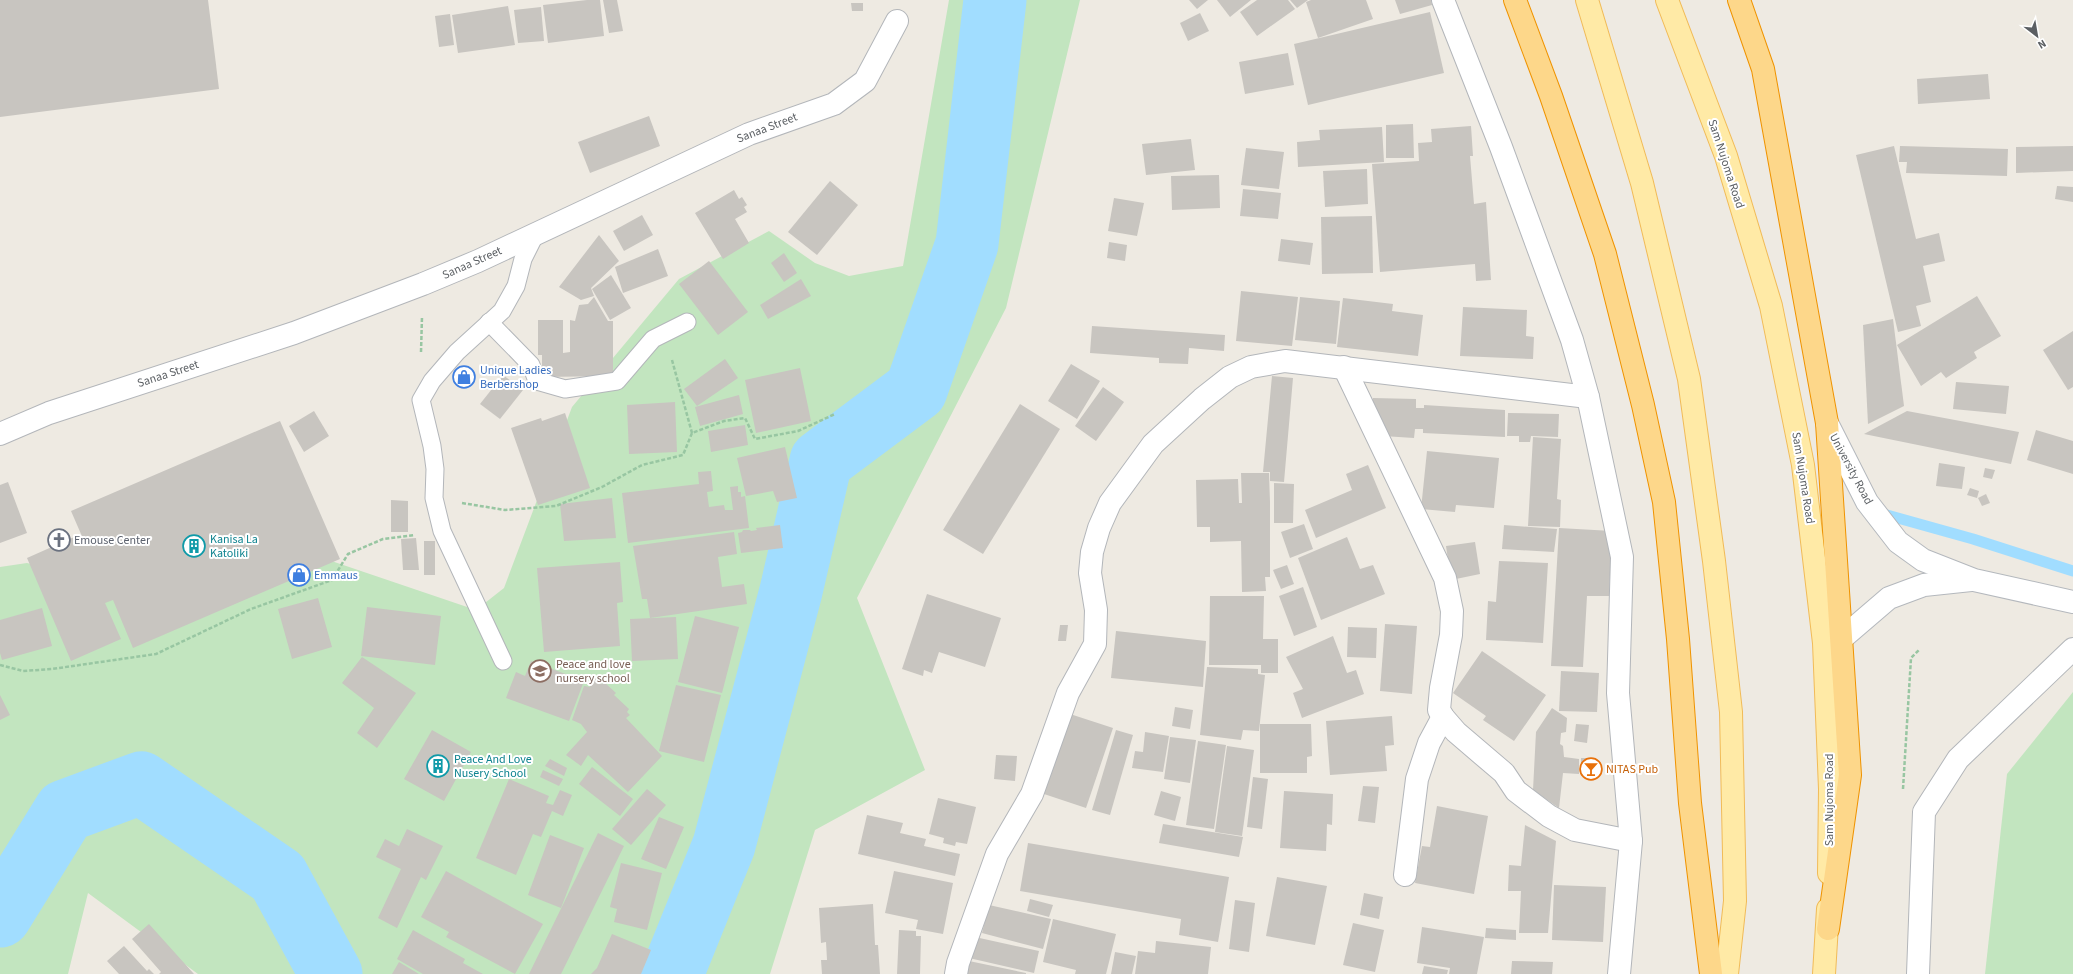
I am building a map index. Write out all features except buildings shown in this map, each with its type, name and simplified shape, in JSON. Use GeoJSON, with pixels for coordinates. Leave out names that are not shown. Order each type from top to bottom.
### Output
{"type":"FeatureCollection","features":[{"type":"Feature","properties":{"kind":"highway"},"geometry":{"type":"LineString","coordinates":[[1515,0],[1551,96],[1605,254],[1643,405],[1664,502],[1678,639],[1690,803],[1711,974]]}},
{"type":"Feature","properties":{"kind":"highway"},"geometry":{"type":"LineString","coordinates":[[1739,0],[1762,68],[1827,423],[1850,775],[1828,929]]}},
{"type":"Feature","properties":{"kind":"main road"},"geometry":{"type":"LineString","coordinates":[[1587,0],[1642,183],[1689,379],[1714,561],[1731,712],[1735,901],[1727,974]]}},
{"type":"Feature","properties":{"kind":"main road","name":"Sam Nujoma Road"},"geometry":{"type":"LineString","coordinates":[[1667,0],[1726,156],[1771,306],[1803,465],[1824,642],[1830,789],[1828,929],[1824,974]]}},
{"type":"Feature","properties":{"kind":"street"},"geometry":{"type":"LineString","coordinates":[[1443,0],[1501,147],[1572,340],[1588,397],[1622,557],[1618,693],[1631,841],[1619,974]]}},
{"type":"Feature","properties":{"kind":"street","name":"Sanaa Street"},"geometry":{"type":"LineString","coordinates":[[0,434],[48,413],[294,333],[423,284],[535,235],[749,134],[834,104],[865,81],[897,21]]}},
{"type":"Feature","properties":{"kind":"street"},"geometry":{"type":"LineString","coordinates":[[956,974],[958,963],[997,854],[1032,794],[1068,693],[1095,644],[1096,610],[1090,573],[1092,552],[1099,528],[1110,503],[1153,444],[1191,408],[1230,377],[1251,367],[1285,361],[1588,397]]}},
{"type":"Feature","properties":{"kind":"street"},"geometry":{"type":"LineString","coordinates":[[1344,367],[1445,578],[1452,611],[1451,635],[1441,688],[1439,710],[1443,717],[1456,732],[1504,773],[1516,791],[1549,816],[1575,830],[1631,841]]}},
{"type":"Feature","properties":{"kind":"street","name":"University Road"},"geometry":{"type":"LineString","coordinates":[[1827,423],[1867,502],[1898,542],[1923,560],[1974,580],[2073,602]]}},
{"type":"Feature","properties":{"kind":"street","name":"University Road"},"geometry":{"type":"LineString","coordinates":[[1840,640],[1889,598],[1924,585],[1974,580]]}},
{"type":"Feature","properties":{"kind":"street"},"geometry":{"type":"LineString","coordinates":[[1918,974],[1924,812],[1958,759],[2073,649]]}},
{"type":"Feature","properties":{"kind":"street"},"geometry":{"type":"LineString","coordinates":[[1405,875],[1417,779],[1430,743],[1443,717]]}},
{"type":"Feature","properties":{"kind":"lane"},"geometry":{"type":"LineString","coordinates":[[502,661],[442,532],[434,498],[435,469],[432,446],[421,400],[439,372],[457,352],[502,311],[516,286],[523,259],[535,235]]}},
{"type":"Feature","properties":{"kind":"lane"},"geometry":{"type":"LineString","coordinates":[[489,322],[531,365],[537,381],[565,389],[617,381],[653,339],[687,322]]}},
{"type":"Feature","properties":{"kind":"path"},"geometry":{"type":"LineString","coordinates":[[421,355],[423,284]]}},
{"type":"Feature","properties":{"kind":"path"},"geometry":{"type":"LineString","coordinates":[[434,498],[505,510],[556,506],[602,487],[642,465],[683,455],[692,433],[664,334]]}},
{"type":"Feature","properties":{"kind":"path"},"geometry":{"type":"LineString","coordinates":[[692,433],[724,421],[745,418],[755,439],[798,431],[836,414]]}},
{"type":"Feature","properties":{"kind":"path"},"geometry":{"type":"LineString","coordinates":[[0,665],[23,671],[52,669],[156,654],[251,609],[332,580],[348,554],[382,539],[442,532]]}},
{"type":"Feature","properties":{"kind":"green space"},"geometry":{"type":"Polygon","coordinates":[[[949,0],[1080,0],[1006,308],[857,598],[925,770],[815,830],[770,974],[198,974],[88,893],[68,974],[0,974],[0,567],[27,563],[159,599],[299,550],[476,610],[504,588],[572,407],[679,279],[769,231],[815,263],[849,276],[903,266],[949,0]]]}},
{"type":"Feature","properties":{"kind":"green space"},"geometry":{"type":"Polygon","coordinates":[[[2073,692],[2073,974],[1985,974],[2007,774],[2073,692]]]}},
{"type":"Feature","properties":{"kind":"waterway"},"geometry":{"type":"LineString","coordinates":[[672,974],[724,845],[791,591],[821,461],[916,390],[967,244],[995,0]]}},
{"type":"Feature","properties":{"kind":"waterway"},"geometry":{"type":"LineString","coordinates":[[1887,515],[1973,539],[2073,571]]}},
{"type":"Feature","properties":{"kind":"waterway"},"geometry":{"type":"LineString","coordinates":[[0,916],[65,811],[141,783],[278,877],[331,974]]}},
{"type":"Feature","properties":{"kind":"place","name":"Unique Ladies Berbershop"},"geometry":{"type":"Point","coordinates":[464,377]}},
{"type":"Feature","properties":{"kind":"place","name":"Emouse Center"},"geometry":{"type":"Point","coordinates":[59,540]}},
{"type":"Feature","properties":{"kind":"place","name":"Kanisa La Katoliki"},"geometry":{"type":"Point","coordinates":[194,546]}},
{"type":"Feature","properties":{"kind":"place","name":"Emmaus"},"geometry":{"type":"Point","coordinates":[299,575]}},
{"type":"Feature","properties":{"kind":"place","name":"Peace and love nursery school"},"geometry":{"type":"Point","coordinates":[540,671]}},
{"type":"Feature","properties":{"kind":"place","name":"Peace And Love Nusery School"},"geometry":{"type":"Point","coordinates":[438,766]}},
{"type":"Feature","properties":{"kind":"place","name":"NITAS Pub"},"geometry":{"type":"Point","coordinates":[1591,769]}}]}
